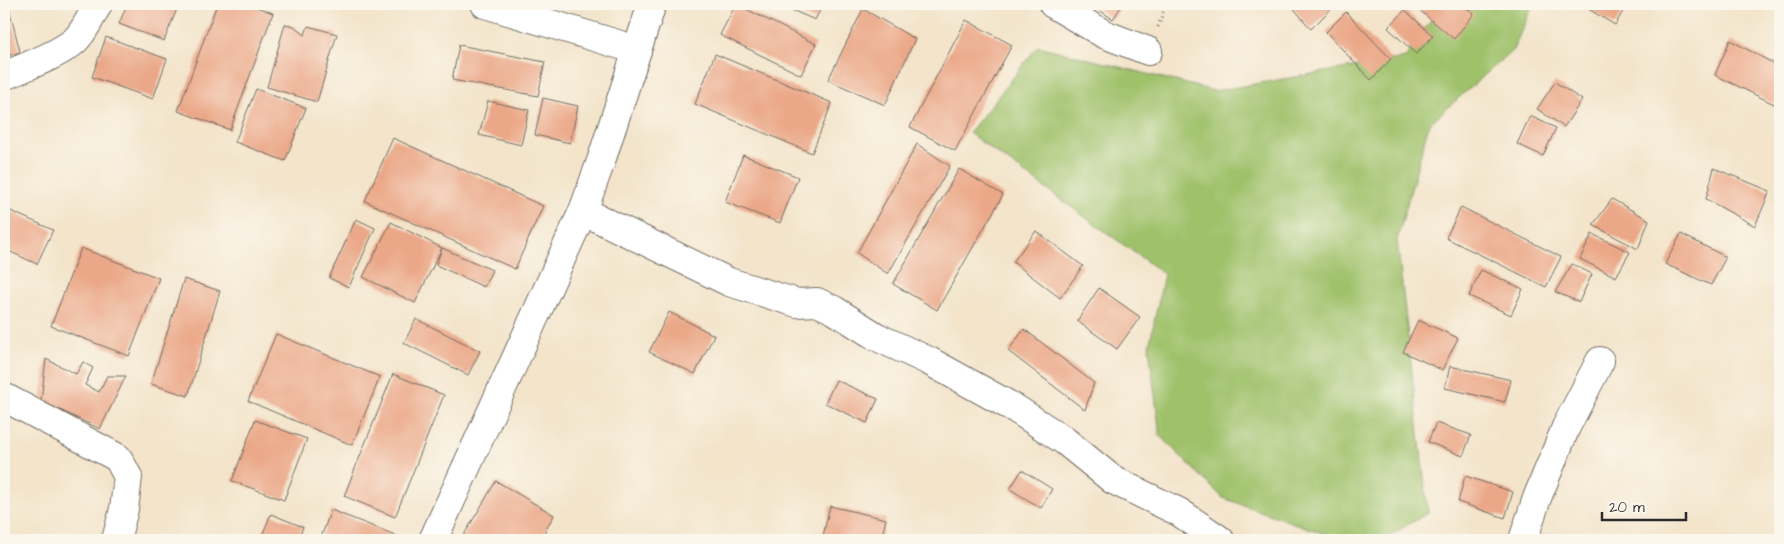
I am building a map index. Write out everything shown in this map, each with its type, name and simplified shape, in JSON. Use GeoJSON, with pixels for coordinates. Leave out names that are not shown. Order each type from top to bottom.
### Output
{"type":"FeatureCollection","features":[{"type":"Feature","properties":{"kind":"street"},"geometry":{"type":"LineString","coordinates":[[4,76],[42,60],[73,42],[92,16],[98,4]]}},
{"type":"Feature","properties":{"kind":"street"},"geometry":{"type":"LineString","coordinates":[[485,4],[637,50]]}},
{"type":"Feature","properties":{"kind":"street"},"geometry":{"type":"LineString","coordinates":[[433,540],[582,211],[601,161],[652,4]]}},
{"type":"Feature","properties":{"kind":"street"},"geometry":{"type":"LineString","coordinates":[[1053,4],[1104,34],[1148,52]]}},
{"type":"Feature","properties":{"kind":"street"},"geometry":{"type":"LineString","coordinates":[[582,211],[730,282],[797,303],[817,302],[834,310],[877,337],[928,361],[1016,409],[1065,441],[1113,480],[1179,512],[1220,540]]}},
{"type":"Feature","properties":{"kind":"street"},"geometry":{"type":"LineString","coordinates":[[1523,540],[1537,498],[1566,427],[1600,361]]}},
{"type":"Feature","properties":{"kind":"street"},"geometry":{"type":"LineString","coordinates":[[4,397],[118,458],[128,477],[124,508],[116,540]]}},
{"type":"Feature","properties":{"kind":"green space"},"geometry":{"type":"Polygon","coordinates":[[[1442,4],[1533,4],[1513,50],[1429,124],[1397,240],[1428,513],[1382,540],[1342,540],[1223,498],[1160,436],[1149,347],[1164,274],[969,133],[1038,46],[1214,91],[1405,58],[1442,4]]]}},
{"type":"Feature","properties":{"kind":"building"},"geometry":{"type":"Polygon","coordinates":[[[4,4],[8,4],[20,52],[4,57],[4,4]]]}},
{"type":"Feature","properties":{"kind":"building"},"geometry":{"type":"Polygon","coordinates":[[[127,4],[179,4],[164,41],[119,24],[127,4]]]}},
{"type":"Feature","properties":{"kind":"building"},"geometry":{"type":"Polygon","coordinates":[[[217,4],[248,4],[273,13],[230,130],[178,111],[217,4]]]}},
{"type":"Feature","properties":{"kind":"building"},"geometry":{"type":"Polygon","coordinates":[[[736,4],[816,44],[801,75],[720,35],[736,4]]]}},
{"type":"Feature","properties":{"kind":"building"},"geometry":{"type":"Polygon","coordinates":[[[778,4],[823,4],[815,20],[778,4]]]}},
{"type":"Feature","properties":{"kind":"building"},"geometry":{"type":"Polygon","coordinates":[[[1089,4],[1123,4],[1113,19],[1089,4]]]}},
{"type":"Feature","properties":{"kind":"building"},"geometry":{"type":"Polygon","coordinates":[[[1290,4],[1334,4],[1335,5],[1311,29],[1290,4]]]}},
{"type":"Feature","properties":{"kind":"building"},"geometry":{"type":"Polygon","coordinates":[[[1412,4],[1462,4],[1474,14],[1454,39],[1412,4]]]}},
{"type":"Feature","properties":{"kind":"building"},"geometry":{"type":"Polygon","coordinates":[[[1580,4],[1622,4],[1626,6],[1615,25],[1580,4]]]}},
{"type":"Feature","properties":{"kind":"building"},"geometry":{"type":"Polygon","coordinates":[[[863,9],[915,39],[885,105],[828,80],[863,9]]]}},
{"type":"Feature","properties":{"kind":"building"},"geometry":{"type":"Polygon","coordinates":[[[1405,10],[1433,36],[1416,54],[1388,28],[1405,10]]]}},
{"type":"Feature","properties":{"kind":"building"},"geometry":{"type":"Polygon","coordinates":[[[1346,12],[1391,59],[1371,80],[1326,32],[1346,12]]]}},
{"type":"Feature","properties":{"kind":"building"},"geometry":{"type":"Polygon","coordinates":[[[966,20],[1012,45],[955,151],[910,127],[966,20]]]}},
{"type":"Feature","properties":{"kind":"building"},"geometry":{"type":"Polygon","coordinates":[[[285,24],[294,26],[305,35],[308,26],[337,34],[317,102],[267,87],[285,24]]]}},
{"type":"Feature","properties":{"kind":"building"},"geometry":{"type":"Polygon","coordinates":[[[106,37],[167,59],[153,99],[92,77],[106,37]]]}},
{"type":"Feature","properties":{"kind":"building"},"geometry":{"type":"Polygon","coordinates":[[[1730,40],[1780,67],[1780,90],[1774,104],[1715,75],[1730,40]]]}},
{"type":"Feature","properties":{"kind":"building"},"geometry":{"type":"Polygon","coordinates":[[[459,45],[545,62],[538,96],[452,80],[459,45]]]}},
{"type":"Feature","properties":{"kind":"building"},"geometry":{"type":"Polygon","coordinates":[[[715,54],[832,103],[812,153],[695,104],[715,54]]]}},
{"type":"Feature","properties":{"kind":"building"},"geometry":{"type":"Polygon","coordinates":[[[1555,82],[1582,100],[1564,127],[1537,109],[1555,82]]]}},
{"type":"Feature","properties":{"kind":"building"},"geometry":{"type":"Polygon","coordinates":[[[256,89],[306,108],[285,161],[235,142],[256,89]]]}},
{"type":"Feature","properties":{"kind":"building"},"geometry":{"type":"Polygon","coordinates":[[[543,98],[578,106],[570,143],[535,135],[543,98]]]}},
{"type":"Feature","properties":{"kind":"building"},"geometry":{"type":"Polygon","coordinates":[[[488,101],[529,110],[521,145],[479,135],[488,101]]]}},
{"type":"Feature","properties":{"kind":"building"},"geometry":{"type":"Polygon","coordinates":[[[1530,116],[1556,128],[1543,156],[1517,144],[1530,116]]]}},
{"type":"Feature","properties":{"kind":"building"},"geometry":{"type":"Polygon","coordinates":[[[393,138],[543,206],[515,269],[365,201],[393,138]]]}},
{"type":"Feature","properties":{"kind":"building"},"geometry":{"type":"Polygon","coordinates":[[[917,144],[950,166],[888,274],[857,253],[917,144]]]}},
{"type":"Feature","properties":{"kind":"building"},"geometry":{"type":"Polygon","coordinates":[[[743,155],[798,177],[780,223],[725,202],[743,155]]]}},
{"type":"Feature","properties":{"kind":"building"},"geometry":{"type":"Polygon","coordinates":[[[1714,168],[1770,191],[1755,226],[1706,199],[1714,168]]]}},
{"type":"Feature","properties":{"kind":"building"},"geometry":{"type":"Polygon","coordinates":[[[959,169],[1003,195],[937,310],[893,284],[959,169]]]}},
{"type":"Feature","properties":{"kind":"building"},"geometry":{"type":"Polygon","coordinates":[[[1612,199],[1649,220],[1638,249],[1593,225],[1612,199]]]}},
{"type":"Feature","properties":{"kind":"building"},"geometry":{"type":"Polygon","coordinates":[[[1461,207],[1561,257],[1546,287],[1446,238],[1461,207]]]}},
{"type":"Feature","properties":{"kind":"building"},"geometry":{"type":"Polygon","coordinates":[[[4,208],[53,230],[37,264],[4,249],[4,208]]]}},
{"type":"Feature","properties":{"kind":"building"},"geometry":{"type":"Polygon","coordinates":[[[356,219],[375,228],[349,287],[329,278],[356,219]]]}},
{"type":"Feature","properties":{"kind":"building"},"geometry":{"type":"Polygon","coordinates":[[[391,222],[442,248],[415,303],[363,277],[391,222]]]}},
{"type":"Feature","properties":{"kind":"building"},"geometry":{"type":"Polygon","coordinates":[[[1036,231],[1083,266],[1060,298],[1013,262],[1036,231]]]}},
{"type":"Feature","properties":{"kind":"building"},"geometry":{"type":"Polygon","coordinates":[[[1592,234],[1630,252],[1616,277],[1580,259],[1592,234]]]}},
{"type":"Feature","properties":{"kind":"building"},"geometry":{"type":"Polygon","coordinates":[[[1681,234],[1726,257],[1711,285],[1665,264],[1681,234]]]}},
{"type":"Feature","properties":{"kind":"building"},"geometry":{"type":"Polygon","coordinates":[[[81,248],[159,278],[129,356],[51,326],[81,248]]]}},
{"type":"Feature","properties":{"kind":"building"},"geometry":{"type":"Polygon","coordinates":[[[442,248],[492,270],[484,287],[436,265],[442,248]]]}},
{"type":"Feature","properties":{"kind":"building"},"geometry":{"type":"Polygon","coordinates":[[[1572,264],[1592,274],[1579,302],[1555,292],[1572,264]]]}},
{"type":"Feature","properties":{"kind":"building"},"geometry":{"type":"Polygon","coordinates":[[[1481,270],[1523,289],[1511,315],[1469,296],[1481,270]]]}},
{"type":"Feature","properties":{"kind":"building"},"geometry":{"type":"Polygon","coordinates":[[[184,279],[220,291],[188,396],[151,384],[184,279]]]}},
{"type":"Feature","properties":{"kind":"building"},"geometry":{"type":"Polygon","coordinates":[[[1099,288],[1140,317],[1117,349],[1077,321],[1099,288]]]}},
{"type":"Feature","properties":{"kind":"building"},"geometry":{"type":"Polygon","coordinates":[[[669,312],[714,335],[695,374],[649,352],[669,312]]]}},
{"type":"Feature","properties":{"kind":"building"},"geometry":{"type":"Polygon","coordinates":[[[416,319],[480,351],[468,375],[404,343],[416,319]]]}},
{"type":"Feature","properties":{"kind":"building"},"geometry":{"type":"Polygon","coordinates":[[[1418,320],[1458,338],[1442,370],[1403,352],[1418,320]]]}},
{"type":"Feature","properties":{"kind":"building"},"geometry":{"type":"Polygon","coordinates":[[[1024,329],[1094,383],[1085,410],[1008,351],[1024,329]]]}},
{"type":"Feature","properties":{"kind":"building"},"geometry":{"type":"Polygon","coordinates":[[[276,334],[380,377],[352,445],[248,401],[276,334]]]}},
{"type":"Feature","properties":{"kind":"building"},"geometry":{"type":"Polygon","coordinates":[[[46,359],[76,374],[83,362],[93,368],[85,385],[99,392],[107,376],[126,376],[100,429],[41,401],[46,359]]]}},
{"type":"Feature","properties":{"kind":"building"},"geometry":{"type":"Polygon","coordinates":[[[1450,366],[1511,380],[1505,402],[1445,388],[1450,366]]]}},
{"type":"Feature","properties":{"kind":"building"},"geometry":{"type":"Polygon","coordinates":[[[393,374],[444,395],[395,517],[344,496],[393,374]]]}},
{"type":"Feature","properties":{"kind":"building"},"geometry":{"type":"Polygon","coordinates":[[[836,380],[878,399],[867,423],[825,403],[836,380]]]}},
{"type":"Feature","properties":{"kind":"building"},"geometry":{"type":"Polygon","coordinates":[[[255,420],[307,439],[284,500],[232,481],[255,420]]]}},
{"type":"Feature","properties":{"kind":"building"},"geometry":{"type":"Polygon","coordinates":[[[1436,423],[1471,435],[1463,456],[1428,442],[1436,423]]]}},
{"type":"Feature","properties":{"kind":"building"},"geometry":{"type":"Polygon","coordinates":[[[1022,470],[1052,489],[1041,508],[1010,489],[1022,470]]]}},
{"type":"Feature","properties":{"kind":"building"},"geometry":{"type":"Polygon","coordinates":[[[1465,476],[1513,492],[1505,518],[1458,502],[1465,476]]]}},
{"type":"Feature","properties":{"kind":"building"},"geometry":{"type":"Polygon","coordinates":[[[496,481],[554,515],[540,540],[461,540],[496,481]]]}},
{"type":"Feature","properties":{"kind":"building"},"geometry":{"type":"Polygon","coordinates":[[[830,506],[886,519],[881,540],[822,540],[830,506]]]}},
{"type":"Feature","properties":{"kind":"building"},"geometry":{"type":"Polygon","coordinates":[[[331,510],[395,535],[392,540],[320,540],[331,510]]]}},
{"type":"Feature","properties":{"kind":"building"},"geometry":{"type":"Polygon","coordinates":[[[271,514],[303,527],[298,540],[260,540],[271,514]]]}}]}
